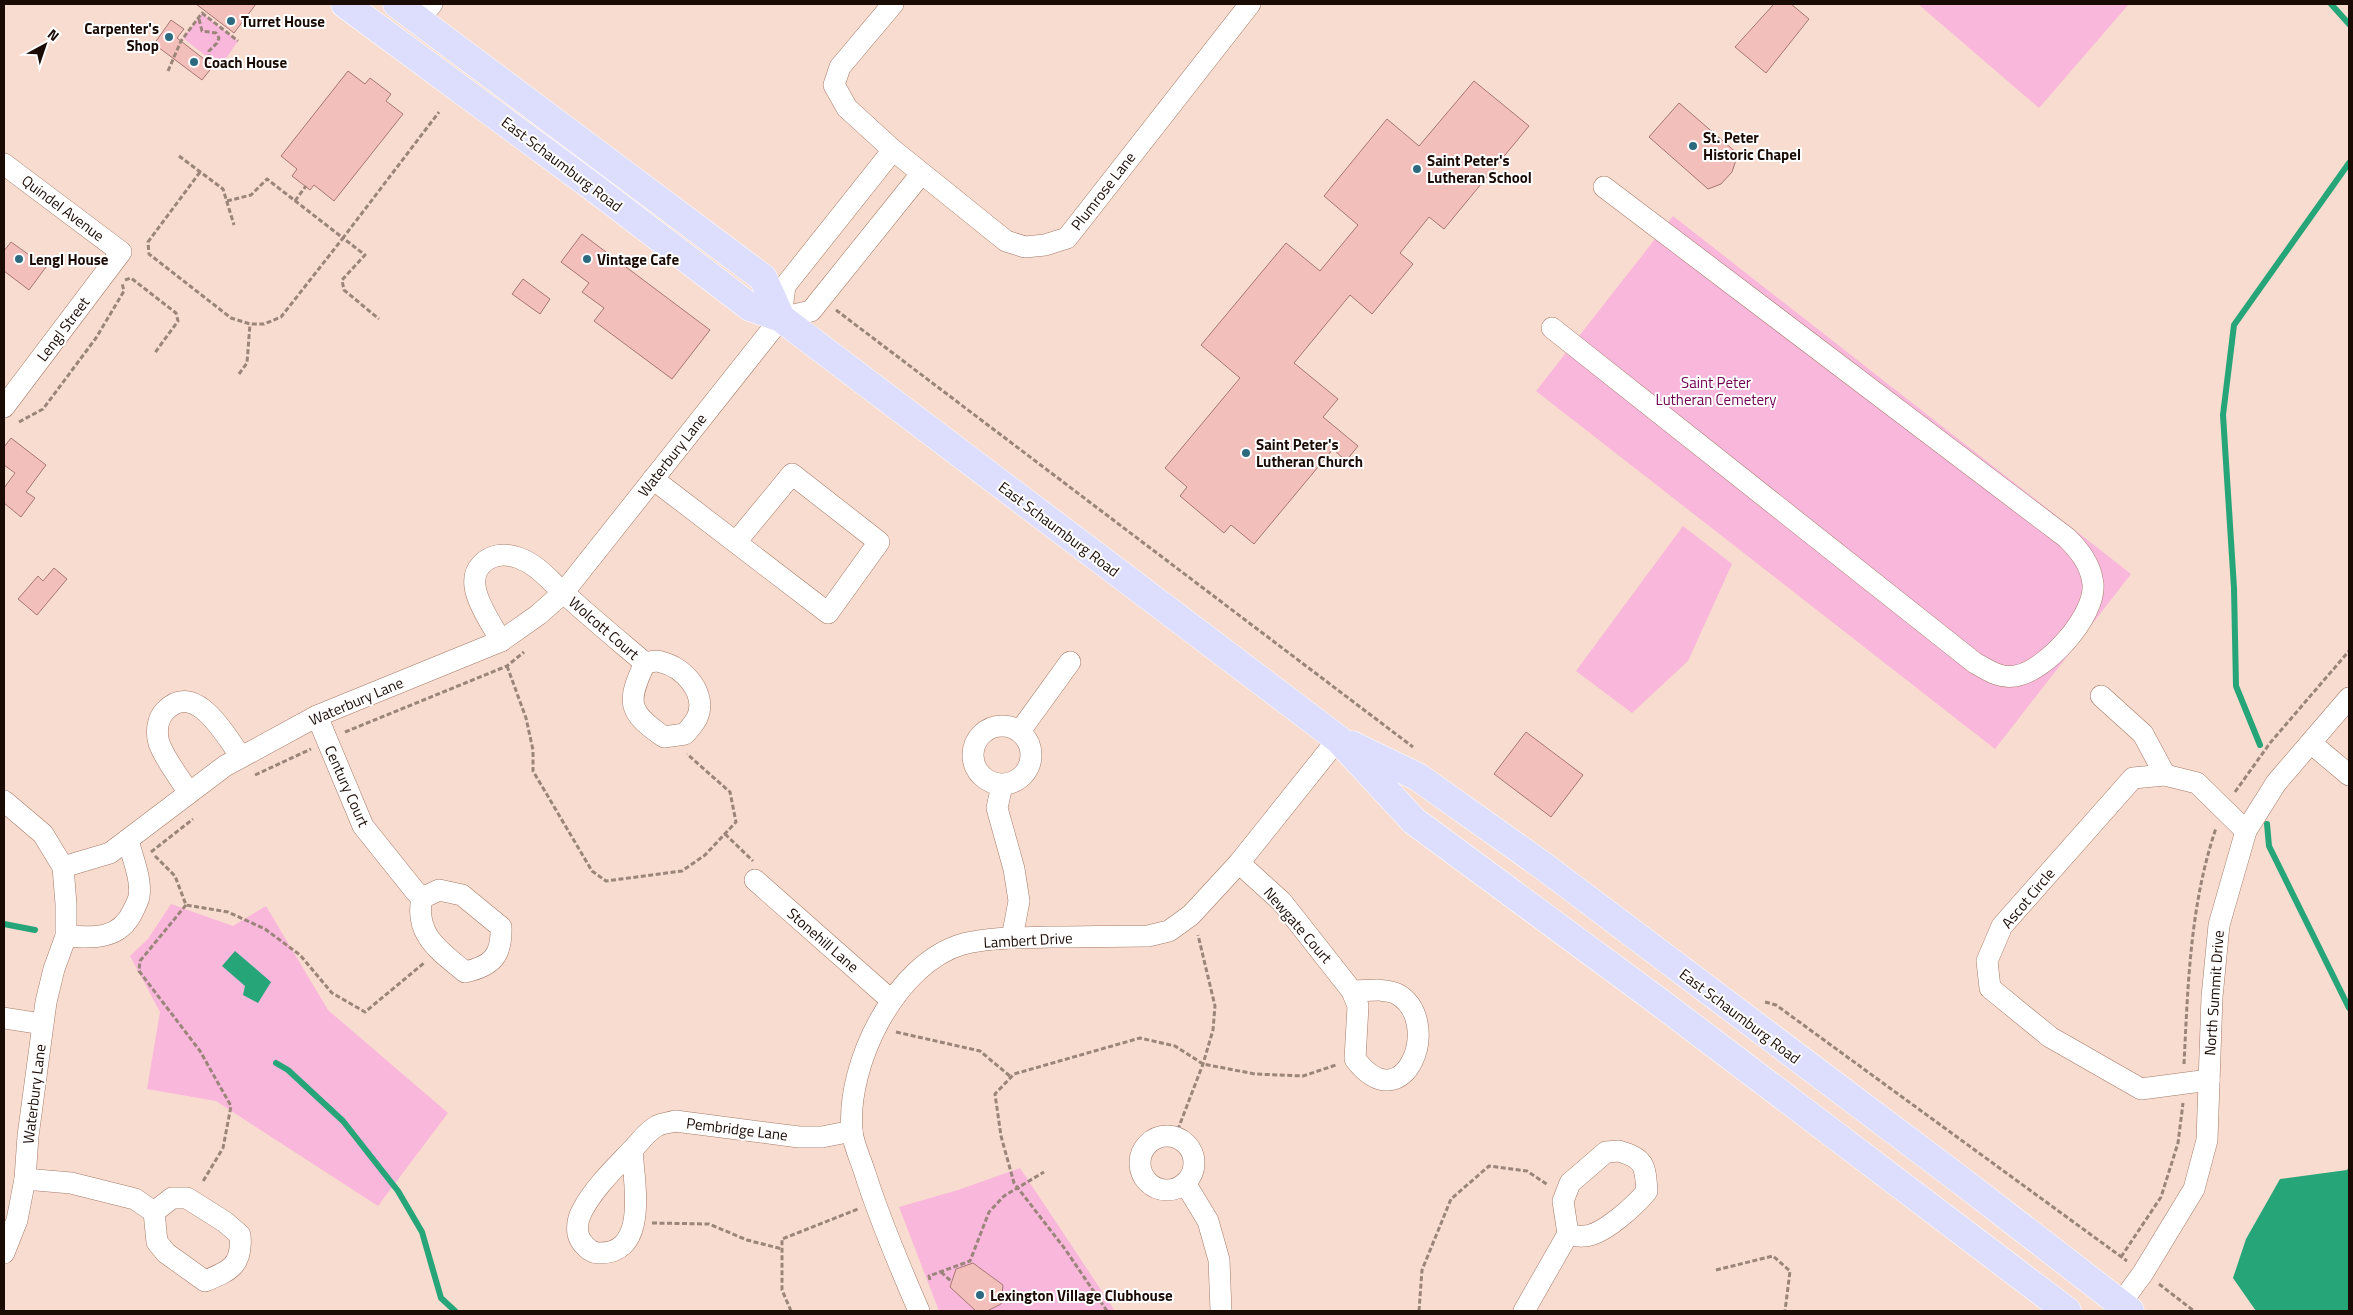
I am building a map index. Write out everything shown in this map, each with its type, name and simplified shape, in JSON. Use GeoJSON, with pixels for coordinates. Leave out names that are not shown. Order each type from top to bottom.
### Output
{"type":"FeatureCollection","features":[{"type":"Feature","properties":{"kind":"main road","name":"East Schaumburg Road"},"geometry":{"type":"LineString","coordinates":[[346,4],[593,187],[750,307],[781,318],[1338,739],[1414,821],[1670,1010],[2067,1311]]}},
{"type":"Feature","properties":{"kind":"main road","name":"East Schaumburg Road"},"geometry":{"type":"LineString","coordinates":[[416,9],[763,278],[781,318]]}},
{"type":"Feature","properties":{"kind":"main road","name":"East Schaumburg Road"},"geometry":{"type":"LineString","coordinates":[[1338,739],[1418,777],[1542,865],[1956,1176],[2122,1309]]}},
{"type":"Feature","properties":{"kind":"street","name":"Plumrose Lane"},"geometry":{"type":"LineString","coordinates":[[893,4],[840,67],[834,85],[847,108],[921,174],[1006,241],[1025,248],[1045,245],[1067,238],[1250,4]]}},
{"type":"Feature","properties":{"kind":"street"},"geometry":{"type":"LineString","coordinates":[[893,150],[785,286],[781,318],[811,311],[921,174]]}},
{"type":"Feature","properties":{"kind":"street","name":"Quindel Avenue"},"geometry":{"type":"LineString","coordinates":[[4,164],[121,252]]}},
{"type":"Feature","properties":{"kind":"street"},"geometry":{"type":"LineString","coordinates":[[1552,328],[1976,663],[1997,675],[2015,676],[2022,674],[2051,656],[2081,622],[2090,604],[2093,586],[2090,570],[2081,552],[2067,538],[1604,187]]}},
{"type":"Feature","properties":{"kind":"street","name":"Lengl Street"},"geometry":{"type":"LineString","coordinates":[[7,417],[121,252]]}},
{"type":"Feature","properties":{"kind":"street","name":"Waterbury Lane"},"geometry":{"type":"LineString","coordinates":[[4,1253],[17,1220],[25,1179],[28,1136],[42,1024],[54,969],[66,936],[63,867],[110,852],[225,766],[317,716],[501,641],[538,616],[563,593],[781,318]]}},
{"type":"Feature","properties":{"kind":"street"},"geometry":{"type":"LineString","coordinates":[[653,479],[828,613],[879,542],[792,474],[736,542]]}},
{"type":"Feature","properties":{"kind":"street"},"geometry":{"type":"LineString","coordinates":[[501,641],[477,599],[474,580],[479,567],[489,557],[503,555],[519,558],[539,569],[563,593]]}},
{"type":"Feature","properties":{"kind":"street","name":"Wolcott Court"},"geometry":{"type":"LineString","coordinates":[[563,593],[645,663],[659,661],[686,676],[696,689],[700,704],[697,718],[685,734],[664,737],[643,723],[634,710],[633,697],[645,663]]}},
{"type":"Feature","properties":{"kind":"street"},"geometry":{"type":"LineString","coordinates":[[1020,731],[1070,662]]}},
{"type":"Feature","properties":{"kind":"street"},"geometry":{"type":"LineString","coordinates":[[2101,696],[2143,734],[2165,775]]}},
{"type":"Feature","properties":{"kind":"street","name":"North Summit Drive"},"geometry":{"type":"LineString","coordinates":[[2122,1309],[2194,1189],[2207,1140],[2212,997],[2218,924],[2246,831],[2276,783],[2312,744],[2349,698]]}},
{"type":"Feature","properties":{"kind":"street"},"geometry":{"type":"LineString","coordinates":[[190,793],[160,745],[158,724],[160,716],[168,707],[178,702],[193,703],[208,712],[242,757]]}},
{"type":"Feature","properties":{"kind":"street","name":"Century Court"},"geometry":{"type":"LineString","coordinates":[[317,716],[362,826],[422,898]]}},
{"type":"Feature","properties":{"kind":"street"},"geometry":{"type":"LineString","coordinates":[[1001,725],[1020,731],[1031,746],[1031,764],[1027,773],[1020,779],[1002,785],[992,783],[984,778],[977,770],[973,761],[974,746],[982,733],[1001,725]]}},
{"type":"Feature","properties":{"kind":"street","name":"Lambert Drive"},"geometry":{"type":"LineString","coordinates":[[919,1311],[874,1202],[852,1131],[854,1096],[862,1060],[876,1025],[890,1000],[936,956],[963,944],[1012,938],[1148,936],[1169,931],[1191,915],[1239,863],[1338,739]]}},
{"type":"Feature","properties":{"kind":"street"},"geometry":{"type":"LineString","coordinates":[[2312,744],[2349,774]]}},
{"type":"Feature","properties":{"kind":"street","name":"Ascot Circle"},"geometry":{"type":"LineString","coordinates":[[2209,1080],[2141,1089],[2050,1037],[1990,988],[1987,961],[2002,926],[2133,778],[2165,775],[2197,783],[2246,831]]}},
{"type":"Feature","properties":{"kind":"street"},"geometry":{"type":"LineString","coordinates":[[1002,785],[997,808],[1014,869],[1019,901],[1012,938]]}},
{"type":"Feature","properties":{"kind":"street"},"geometry":{"type":"LineString","coordinates":[[4,800],[43,834],[63,867]]}},
{"type":"Feature","properties":{"kind":"street"},"geometry":{"type":"LineString","coordinates":[[66,936],[89,938],[109,935],[128,923],[139,897],[128,840]]}},
{"type":"Feature","properties":{"kind":"street","name":"Newgate Court"},"geometry":{"type":"LineString","coordinates":[[1239,863],[1282,902],[1352,991],[1358,1006],[1355,1059]]}},
{"type":"Feature","properties":{"kind":"street","name":"Stonehill Lane"},"geometry":{"type":"LineString","coordinates":[[755,880],[890,1000]]}},
{"type":"Feature","properties":{"kind":"street"},"geometry":{"type":"LineString","coordinates":[[439,890],[462,895],[501,927],[502,945],[494,958],[480,969],[464,972],[436,947],[426,937],[421,921],[420,908],[422,898],[439,890]]}},
{"type":"Feature","properties":{"kind":"street"},"geometry":{"type":"LineString","coordinates":[[1352,991],[1378,990],[1396,993],[1411,1005],[1420,1026],[1414,1059],[1399,1078],[1384,1082],[1366,1073],[1355,1059]]}},
{"type":"Feature","properties":{"kind":"street"},"geometry":{"type":"LineString","coordinates":[[4,1018],[42,1024]]}},
{"type":"Feature","properties":{"kind":"street","name":"Pembridge Lane"},"geometry":{"type":"LineString","coordinates":[[632,1150],[635,1219],[621,1248],[609,1254],[595,1254],[584,1245],[578,1234],[577,1225],[581,1212],[613,1168],[657,1126],[675,1121],[799,1137],[822,1138],[852,1131]]}},
{"type":"Feature","properties":{"kind":"street"},"geometry":{"type":"LineString","coordinates":[[1158,1137],[1176,1137],[1182,1141],[1192,1154],[1193,1170],[1185,1183],[1169,1190],[1160,1189],[1146,1180],[1142,1173],[1141,1156],[1151,1141],[1158,1137]]}},
{"type":"Feature","properties":{"kind":"street"},"geometry":{"type":"LineString","coordinates":[[1524,1311],[1568,1234],[1563,1201],[1570,1183],[1606,1152],[1619,1151],[1636,1156],[1646,1168],[1647,1191],[1640,1200],[1599,1232],[1585,1236],[1568,1234]]}},
{"type":"Feature","properties":{"kind":"street"},"geometry":{"type":"LineString","coordinates":[[25,1179],[72,1183],[135,1199],[154,1212],[157,1242],[166,1253],[205,1281],[224,1274],[238,1260],[242,1251],[240,1235],[224,1222],[187,1198],[172,1198],[154,1212]]}},
{"type":"Feature","properties":{"kind":"street"},"geometry":{"type":"LineString","coordinates":[[1185,1183],[1208,1221],[1218,1260],[1221,1311]]}},
{"type":"Feature","properties":{"kind":"path"},"geometry":{"type":"LineString","coordinates":[[168,71],[181,41],[202,14],[238,41]]}},
{"type":"Feature","properties":{"kind":"path"},"geometry":{"type":"LineString","coordinates":[[198,18],[202,31],[216,34],[219,38],[217,44],[209,51],[209,57],[220,67]]}},
{"type":"Feature","properties":{"kind":"path"},"geometry":{"type":"LineString","coordinates":[[200,172],[148,242],[149,254],[231,318],[250,324],[264,324],[281,317],[440,112]]}},
{"type":"Feature","properties":{"kind":"path"},"geometry":{"type":"LineString","coordinates":[[179,156],[223,190],[234,225]]}},
{"type":"Feature","properties":{"kind":"path"},"geometry":{"type":"LineString","coordinates":[[227,201],[251,195],[267,179],[365,255],[342,280],[344,290],[379,319]]}},
{"type":"Feature","properties":{"kind":"path"},"geometry":{"type":"LineString","coordinates":[[295,201],[306,186]]}},
{"type":"Feature","properties":{"kind":"path"},"geometry":{"type":"LineString","coordinates":[[7,417],[43,409],[96,338],[124,290],[121,281],[130,278],[176,312],[178,321],[154,354]]}},
{"type":"Feature","properties":{"kind":"path"},"geometry":{"type":"LineString","coordinates":[[821,299],[1416,749]]}},
{"type":"Feature","properties":{"kind":"path"},"geometry":{"type":"LineString","coordinates":[[239,374],[247,363],[250,324]]}},
{"type":"Feature","properties":{"kind":"path"},"geometry":{"type":"LineString","coordinates":[[2225,810],[2238,786],[2270,744],[2349,651]]}},
{"type":"Feature","properties":{"kind":"path"},"geometry":{"type":"LineString","coordinates":[[507,666],[526,718],[534,750],[533,770],[592,870],[606,881],[682,871],[705,855],[736,822],[730,792],[685,752],[685,734]]}},
{"type":"Feature","properties":{"kind":"path"},"geometry":{"type":"LineString","coordinates":[[725,834],[754,862],[755,880]]}},
{"type":"Feature","properties":{"kind":"path"},"geometry":{"type":"LineString","coordinates":[[150,852],[176,876],[186,905]]}},
{"type":"Feature","properties":{"kind":"path"},"geometry":{"type":"LineString","coordinates":[[186,905],[228,912],[266,929],[300,956],[332,993],[365,1012],[428,960],[436,947]]}},
{"type":"Feature","properties":{"kind":"path"},"geometry":{"type":"LineString","coordinates":[[186,905],[140,961],[139,971],[200,1051],[231,1106],[223,1148],[197,1190],[194,1202]]}},
{"type":"Feature","properties":{"kind":"path"},"geometry":{"type":"LineString","coordinates":[[1176,1137],[1203,1064],[1213,1030],[1215,1006],[1203,951],[1191,915]]}},
{"type":"Feature","properties":{"kind":"path"},"geometry":{"type":"LineString","coordinates":[[1758,1000],[1776,1005],[2121,1257],[2151,1214],[2164,1188],[2178,1143],[2182,1120],[2184,1084]]}},
{"type":"Feature","properties":{"kind":"path"},"geometry":{"type":"LineString","coordinates":[[876,1025],[896,1032],[980,1051],[1011,1077]]}},
{"type":"Feature","properties":{"kind":"path"},"geometry":{"type":"LineString","coordinates":[[1107,1311],[1065,1249],[1018,1187],[1001,1136],[995,1094],[1011,1077],[1014,1074],[1140,1038],[1175,1046],[1203,1064],[1255,1074],[1303,1076],[1355,1059]]}},
{"type":"Feature","properties":{"kind":"path"},"geometry":{"type":"LineString","coordinates":[[1419,1311],[1422,1270],[1451,1199],[1489,1166],[1527,1171],[1565,1196]]}},
{"type":"Feature","properties":{"kind":"path"},"geometry":{"type":"LineString","coordinates":[[910,1290],[930,1282],[929,1276],[970,1261],[989,1212],[1004,1196],[1044,1172]]}},
{"type":"Feature","properties":{"kind":"path"},"geometry":{"type":"LineString","coordinates":[[791,1311],[782,1290],[782,1239],[874,1202]]}},
{"type":"Feature","properties":{"kind":"path"},"geometry":{"type":"LineString","coordinates":[[635,1219],[647,1223],[709,1224],[747,1240],[782,1249]]}},
{"type":"Feature","properties":{"kind":"path"},"geometry":{"type":"LineString","coordinates":[[1716,1270],[1773,1256],[1790,1270],[1785,1311]]}},
{"type":"Feature","properties":{"kind":"path"},"geometry":{"type":"LineString","coordinates":[[940,1271],[952,1282]]}},
{"type":"Feature","properties":{"kind":"path"},"geometry":{"type":"LineString","coordinates":[[2164,1287],[2194,1311]]}},
{"type":"Feature","properties":{"kind":"green space"},"geometry":{"type":"Polygon","coordinates":[[[1918,4],[2129,4],[2039,108],[1918,4]]]}},
{"type":"Feature","properties":{"kind":"green space"},"geometry":{"type":"Polygon","coordinates":[[[202,13],[238,41],[220,67],[183,38],[202,13]]]}},
{"type":"Feature","properties":{"kind":"green space","name":"Saint Peter Lutheran Cemetery"},"geometry":{"type":"Polygon","coordinates":[[[1673,216],[2131,574],[1995,749],[1536,391],[1673,216]]]}},
{"type":"Feature","properties":{"kind":"green space"},"geometry":{"type":"Polygon","coordinates":[[[1683,526],[1732,564],[1688,661],[1632,713],[1576,671],[1683,526]]]}},
{"type":"Feature","properties":{"kind":"green space"},"geometry":{"type":"Polygon","coordinates":[[[171,904],[233,926],[266,906],[328,1010],[448,1113],[378,1206],[216,1101],[147,1089],[160,1012],[130,956],[148,939],[171,904]]]}},
{"type":"Feature","properties":{"kind":"green space"},"geometry":{"type":"Polygon","coordinates":[[[1020,1168],[1115,1311],[939,1311],[899,1207],[958,1190],[1020,1168]]]}},
{"type":"Feature","properties":{"kind":"shaded area"},"geometry":{"type":"Polygon","coordinates":[[[235,951],[271,982],[258,1003],[243,995],[245,986],[222,966],[235,951]]]}},
{"type":"Feature","properties":{"kind":"shaded area"},"geometry":{"type":"Polygon","coordinates":[[[2349,1167],[2349,1311],[2256,1311],[2233,1278],[2246,1239],[2280,1179],[2347,1170],[2349,1167]]]}},
{"type":"Feature","properties":{"kind":"building","name":"Turret House"},"geometry":{"type":"Polygon","coordinates":[[[196,4],[256,4],[234,33],[196,4]]]}},
{"type":"Feature","properties":{"kind":"building"},"geometry":{"type":"Polygon","coordinates":[[[1774,4],[1791,4],[1809,19],[1766,73],[1735,47],[1774,4]]]}},
{"type":"Feature","properties":{"kind":"building"},"geometry":{"type":"Polygon","coordinates":[[[171,20],[184,29],[177,38],[213,66],[202,80],[154,44],[171,20]]]}},
{"type":"Feature","properties":{"kind":"building"},"geometry":{"type":"Polygon","coordinates":[[[348,71],[365,84],[370,78],[391,94],[386,101],[403,114],[334,201],[314,185],[310,190],[292,176],[297,169],[281,156],[348,71]]]}},
{"type":"Feature","properties":{"kind":"building"},"geometry":{"type":"Polygon","coordinates":[[[1474,81],[1529,126],[1444,229],[1429,217],[1400,253],[1413,264],[1372,314],[1350,295],[1294,363],[1338,399],[1323,417],[1358,446],[1346,461],[1333,449],[1254,544],[1231,525],[1224,533],[1180,496],[1187,487],[1165,468],[1240,378],[1201,345],[1286,243],[1320,271],[1358,225],[1324,196],[1387,119],[1419,146],[1474,81]]]}},
{"type":"Feature","properties":{"kind":"building","name":"St. Peter Historic Chapel"},"geometry":{"type":"Polygon","coordinates":[[[1679,103],[1738,154],[1732,172],[1721,184],[1708,189],[1649,137],[1679,103]]]}},
{"type":"Feature","properties":{"kind":"building"},"geometry":{"type":"Polygon","coordinates":[[[582,234],[710,330],[672,379],[594,321],[604,308],[582,292],[589,283],[561,262],[582,234]]]}},
{"type":"Feature","properties":{"kind":"building","name":"Lengl House"},"geometry":{"type":"Polygon","coordinates":[[[11,242],[46,267],[29,290],[4,271],[4,251],[11,242]]]}},
{"type":"Feature","properties":{"kind":"building"},"geometry":{"type":"Polygon","coordinates":[[[523,279],[550,299],[540,314],[512,294],[523,279]]]}},
{"type":"Feature","properties":{"kind":"building"},"geometry":{"type":"Polygon","coordinates":[[[11,438],[46,465],[26,492],[35,498],[21,517],[4,503],[4,488],[15,473],[4,465],[4,447],[11,438]]]}},
{"type":"Feature","properties":{"kind":"building"},"geometry":{"type":"Polygon","coordinates":[[[54,568],[67,579],[37,615],[18,599],[38,576],[43,581],[54,568]]]}},
{"type":"Feature","properties":{"kind":"building"},"geometry":{"type":"Polygon","coordinates":[[[1526,732],[1583,775],[1551,817],[1494,774],[1526,732]]]}},
{"type":"Feature","properties":{"kind":"building","name":"Lexington Village Clubhouse"},"geometry":{"type":"Polygon","coordinates":[[[973,1263],[1003,1285],[1001,1304],[987,1311],[976,1311],[950,1287],[956,1269],[973,1263]]]}},
{"type":"Feature","properties":{"kind":"waterway"},"geometry":{"type":"LineString","coordinates":[[2331,4],[2349,24]]}},
{"type":"Feature","properties":{"kind":"waterway"},"geometry":{"type":"LineString","coordinates":[[2260,745],[2236,686],[2234,588],[2223,415],[2234,325],[2349,163]]}},
{"type":"Feature","properties":{"kind":"waterway"},"geometry":{"type":"LineString","coordinates":[[2267,824],[2269,846],[2349,1008]]}},
{"type":"Feature","properties":{"kind":"waterway"},"geometry":{"type":"LineString","coordinates":[[4,924],[35,930]]}},
{"type":"Feature","properties":{"kind":"waterway"},"geometry":{"type":"LineString","coordinates":[[276,1063],[288,1070],[343,1121],[398,1191],[422,1232],[441,1298],[455,1311]]}},
{"type":"Feature","properties":{"kind":"place","name":"Turret House"},"geometry":{"type":"Point","coordinates":[231,21]}},
{"type":"Feature","properties":{"kind":"place","name":"Carpenter's Shop"},"geometry":{"type":"Point","coordinates":[169,37]}},
{"type":"Feature","properties":{"kind":"place","name":"Coach House"},"geometry":{"type":"Point","coordinates":[194,62]}},
{"type":"Feature","properties":{"kind":"place","name":"St. Peter Historic Chapel"},"geometry":{"type":"Point","coordinates":[1693,146]}},
{"type":"Feature","properties":{"kind":"place","name":"Saint Peter's Lutheran School"},"geometry":{"type":"Point","coordinates":[1417,169]}},
{"type":"Feature","properties":{"kind":"place","name":"Lengl House"},"geometry":{"type":"Point","coordinates":[19,259]}},
{"type":"Feature","properties":{"kind":"place","name":"Vintage Cafe"},"geometry":{"type":"Point","coordinates":[587,259]}},
{"type":"Feature","properties":{"kind":"place","name":"Saint Peter's Lutheran Church"},"geometry":{"type":"Point","coordinates":[1246,453]}},
{"type":"Feature","properties":{"kind":"place","name":"Lexington Village Clubhouse"},"geometry":{"type":"Point","coordinates":[980,1295]}}]}
